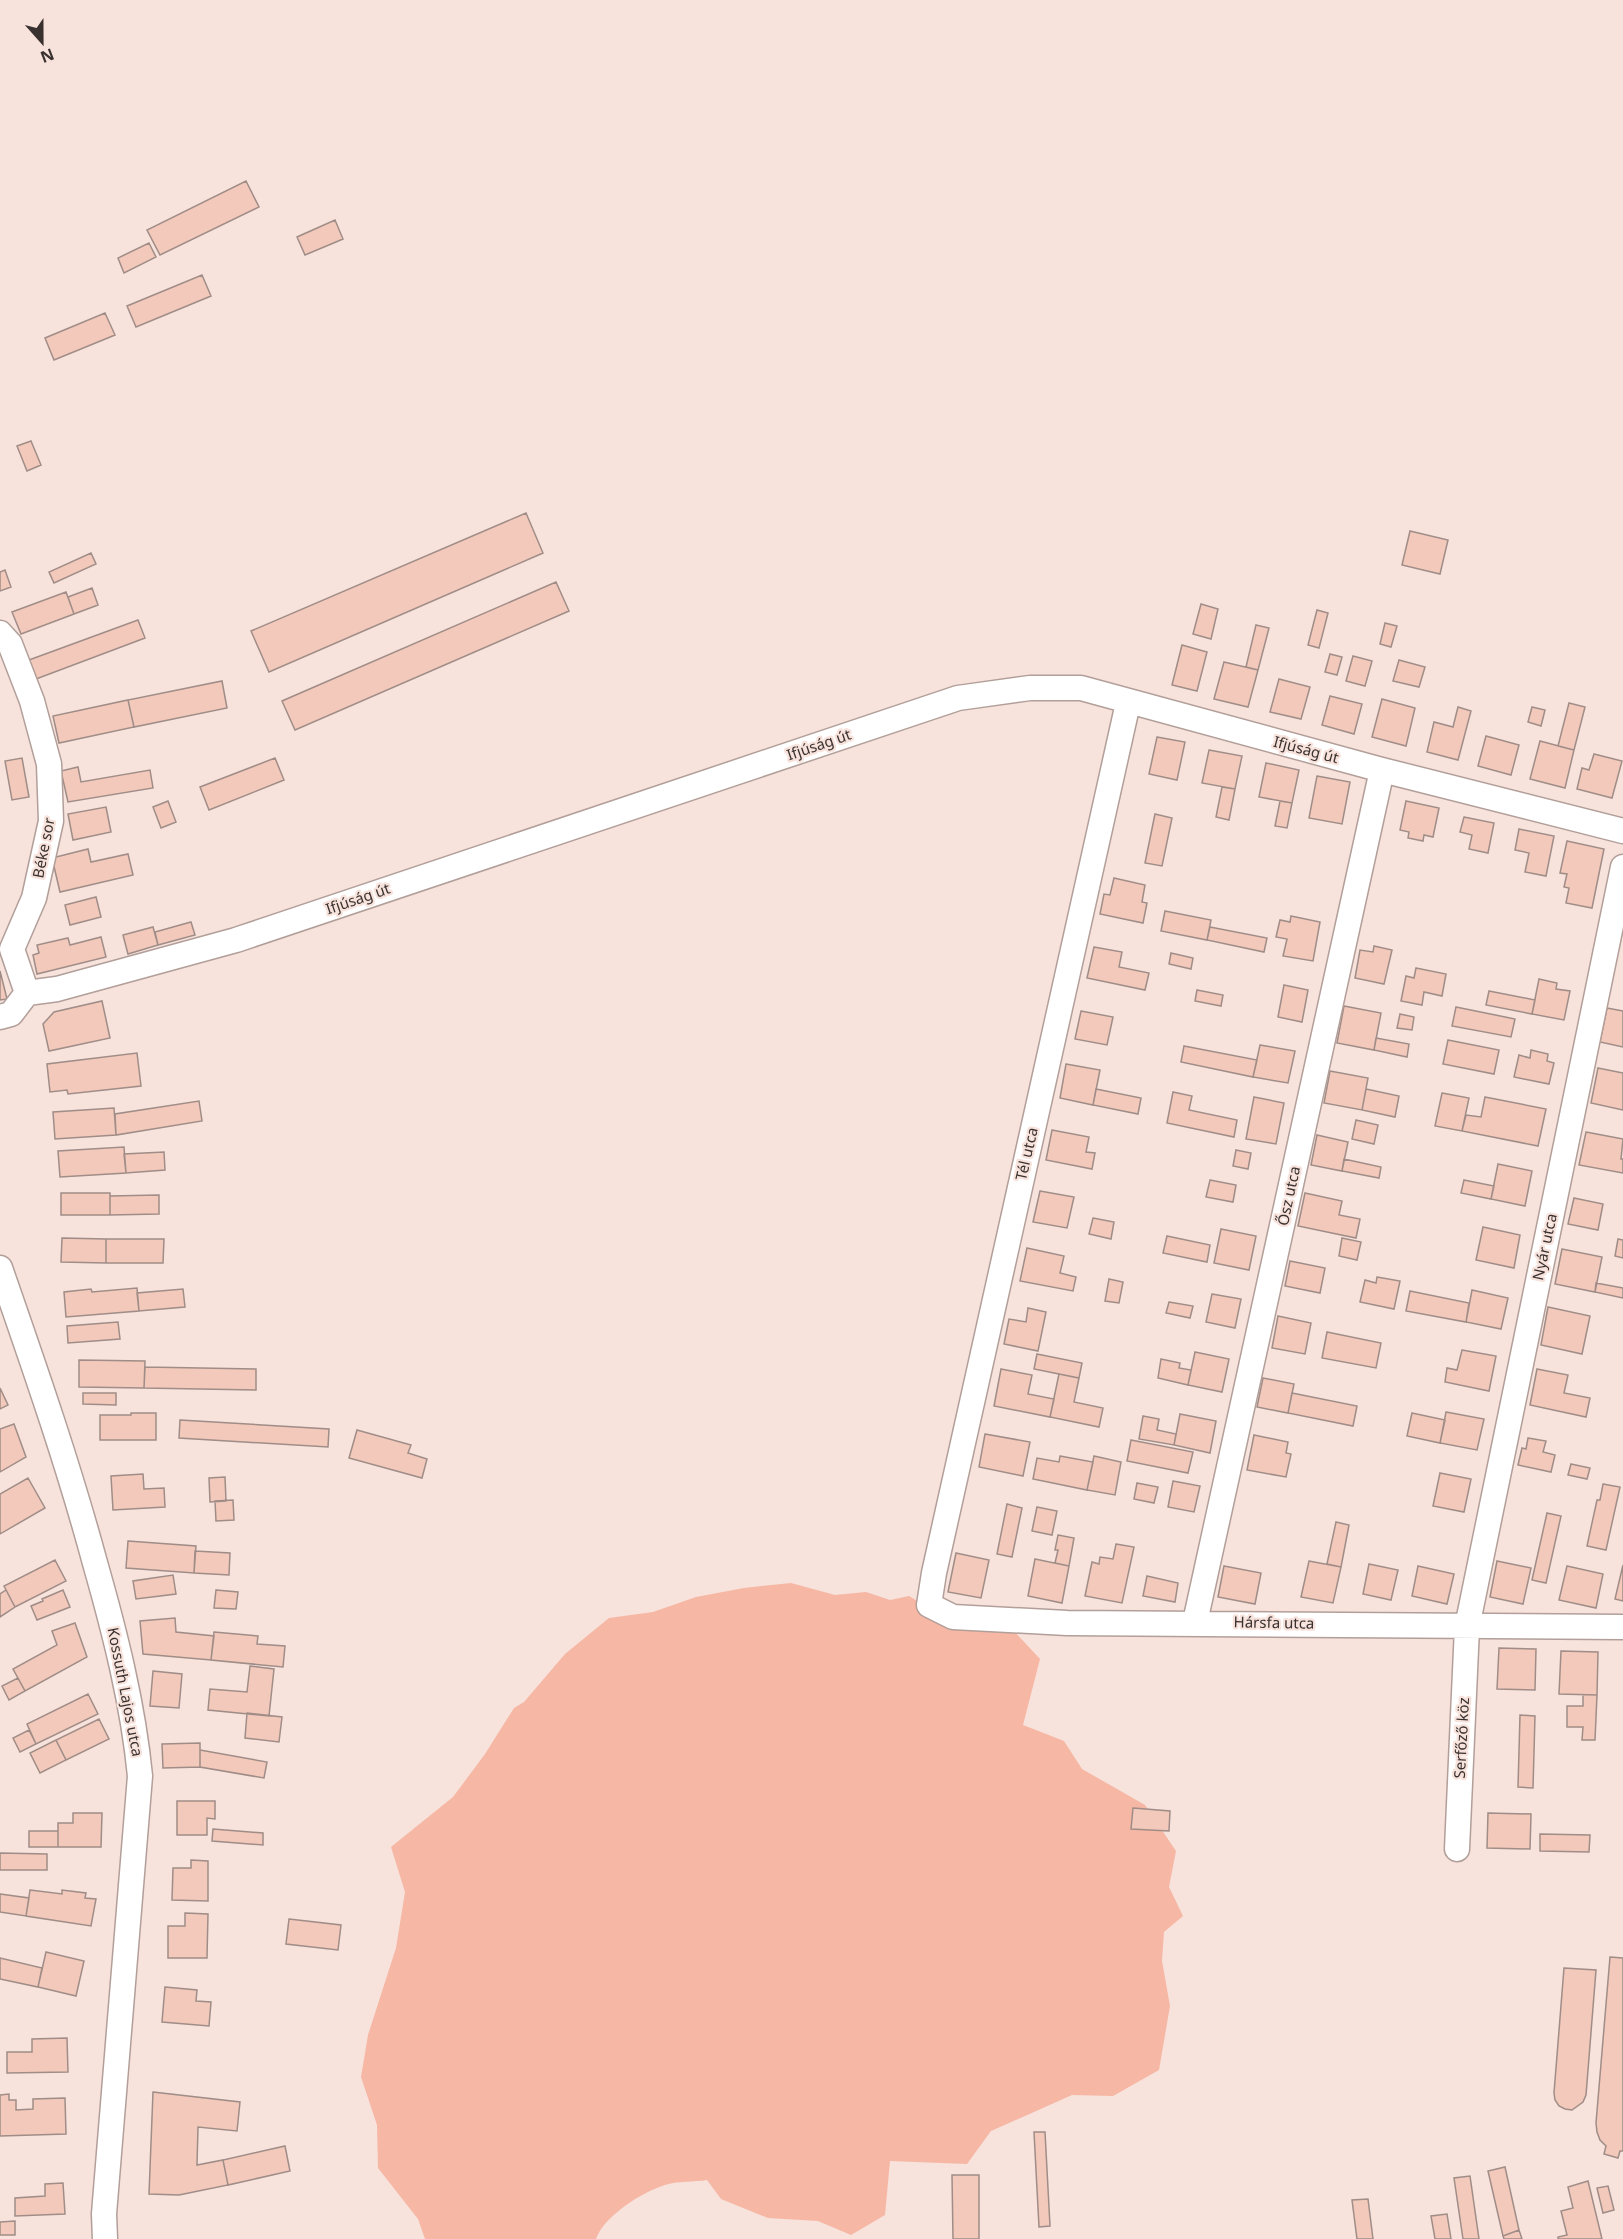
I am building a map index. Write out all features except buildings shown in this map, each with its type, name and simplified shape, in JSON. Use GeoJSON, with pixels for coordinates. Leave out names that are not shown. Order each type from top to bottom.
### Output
{"type":"FeatureCollection","features":[{"type":"Feature","properties":{"kind":"street","name":"Béke sor"},"geometry":{"type":"LineString","coordinates":[[0,633],[10,644],[32,701],[49,764],[51,821],[34,898],[12,949],[27,993]]}},
{"type":"Feature","properties":{"kind":"street","name":"Ifjúság út"},"geometry":{"type":"LineString","coordinates":[[27,993],[57,989],[236,940],[958,698],[1030,688],[1080,688],[1128,703],[1382,770],[1623,831]]}},
{"type":"Feature","properties":{"kind":"street","name":"Tél utca"},"geometry":{"type":"LineString","coordinates":[[929,1605],[933,1573],[1128,703]]}},
{"type":"Feature","properties":{"kind":"street","name":"Ősz utca"},"geometry":{"type":"LineString","coordinates":[[1196,1622],[1382,770]]}},
{"type":"Feature","properties":{"kind":"street","name":"Nyár utca"},"geometry":{"type":"LineString","coordinates":[[1467,1627],[1623,867]]}},
{"type":"Feature","properties":{"kind":"street"},"geometry":{"type":"LineString","coordinates":[[0,1017],[10,1014],[27,993]]}},
{"type":"Feature","properties":{"kind":"street","name":"Kossuth Lajos utca"},"geometry":{"type":"LineString","coordinates":[[0,1268],[74,1485],[127,1687],[137,1743],[140,1776],[104,2214],[105,2239]]}},
{"type":"Feature","properties":{"kind":"street","name":"Hársfa utca"},"geometry":{"type":"LineString","coordinates":[[929,1605],[953,1617],[1067,1623],[1196,1622],[1467,1627],[1623,1627]]}},
{"type":"Feature","properties":{"kind":"street","name":"Serfőző köz"},"geometry":{"type":"LineString","coordinates":[[1457,1849],[1467,1627]]}},
{"type":"Feature","properties":{"kind":"shaded area"},"geometry":{"type":"Polygon","coordinates":[[[791,1583],[835,1595],[866,1592],[890,1600],[909,1596],[937,1613],[1013,1630],[1040,1659],[1023,1725],[1064,1741],[1082,1769],[1145,1805],[1176,1851],[1169,1887],[1183,1916],[1164,1932],[1162,1961],[1170,2006],[1159,2070],[1113,2096],[1072,2095],[991,2131],[967,2164],[890,2161],[885,2215],[851,2235],[818,2221],[768,2218],[721,2199],[707,2180],[670,2184],[646,2193],[615,2214],[600,2230],[596,2239],[425,2239],[418,2219],[378,2168],[377,2125],[361,2077],[368,2035],[396,1948],[405,1892],[391,1847],[453,1797],[485,1754],[514,1708],[524,1702],[565,1654],[609,1618],[653,1612],[696,1597],[744,1588],[791,1583]]]}}]}
